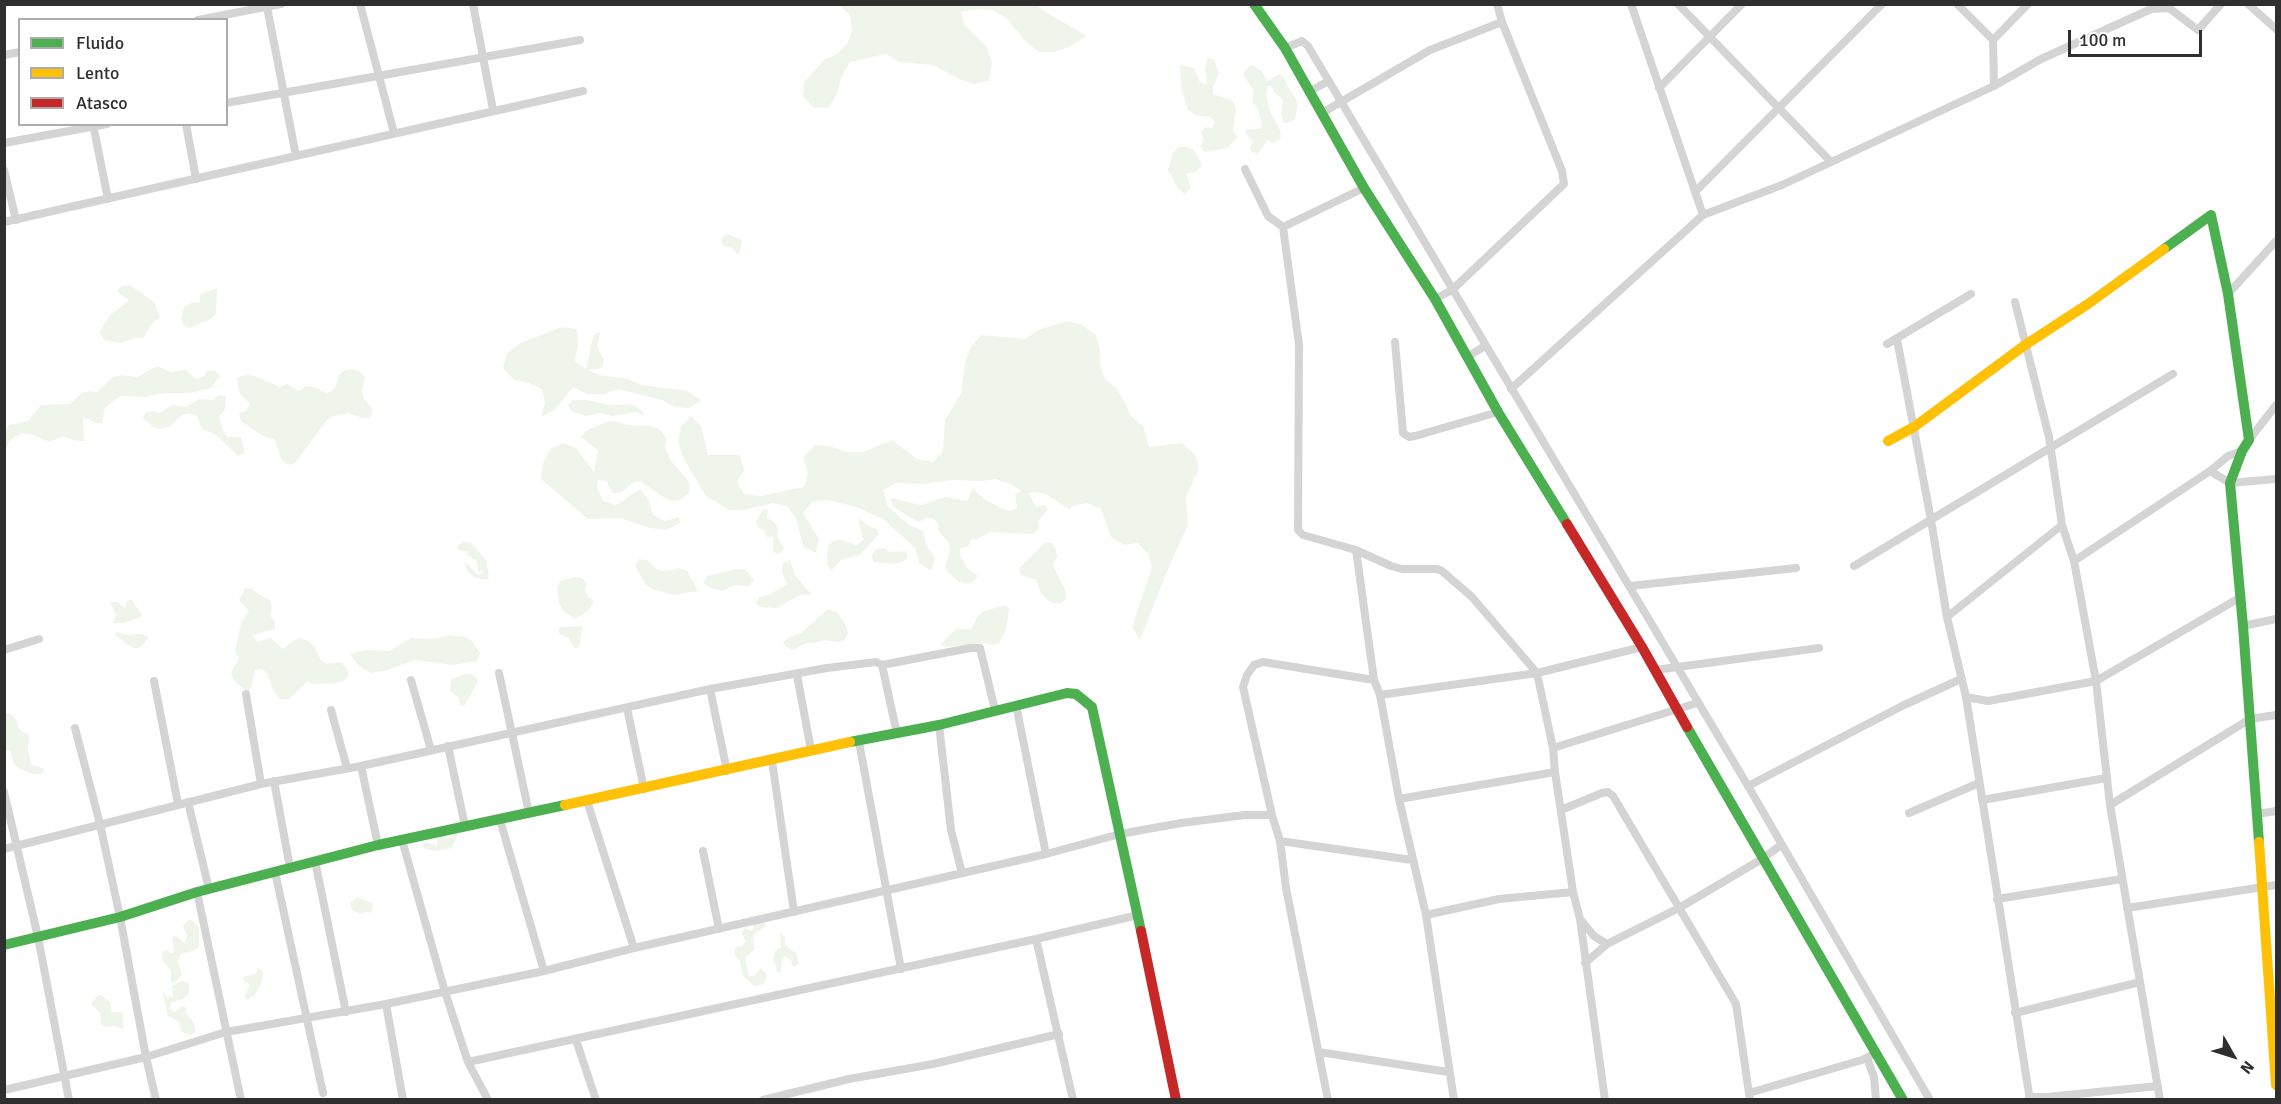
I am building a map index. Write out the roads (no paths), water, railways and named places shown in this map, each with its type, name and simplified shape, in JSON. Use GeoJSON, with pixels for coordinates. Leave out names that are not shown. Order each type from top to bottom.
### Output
{"type":"FeatureCollection","features":[{"type":"Feature","properties":{"kind":"street"},"geometry":{"type":"LineString","coordinates":[[209,18],[281,4]]}},
{"type":"Feature","properties":{"kind":"street"},"geometry":{"type":"LineString","coordinates":[[360,4],[394,133]]}},
{"type":"Feature","properties":{"kind":"street"},"geometry":{"type":"LineString","coordinates":[[473,4],[493,110]]}},
{"type":"Feature","properties":{"kind":"street"},"geometry":{"type":"LineString","coordinates":[[1254,4],[1285,48],[1364,188],[1435,299],[1498,412],[1642,647],[1871,1055],[1903,1100]]}},
{"type":"Feature","properties":{"kind":"street"},"geometry":{"type":"LineString","coordinates":[[1435,299],[1452,290],[1564,184],[1562,171],[1502,22],[1497,4]]}},
{"type":"Feature","properties":{"kind":"street"},"geometry":{"type":"LineString","coordinates":[[1631,4],[1703,215]]}},
{"type":"Feature","properties":{"kind":"street"},"geometry":{"type":"LineString","coordinates":[[1678,4],[1831,162]]}},
{"type":"Feature","properties":{"kind":"street"},"geometry":{"type":"LineString","coordinates":[[1659,88],[1742,4]]}},
{"type":"Feature","properties":{"kind":"street"},"geometry":{"type":"LineString","coordinates":[[1695,192],[1882,4]]}},
{"type":"Feature","properties":{"kind":"street"},"geometry":{"type":"LineString","coordinates":[[1957,4],[1992,40],[1994,86]]}},
{"type":"Feature","properties":{"kind":"street"},"geometry":{"type":"LineString","coordinates":[[1992,40],[2028,4]]}},
{"type":"Feature","properties":{"kind":"street"},"geometry":{"type":"LineString","coordinates":[[1511,389],[1703,215],[1782,185],[1994,86],[2041,59],[2151,9],[2167,6],[2198,30],[2221,4]]}},
{"type":"Feature","properties":{"kind":"street"},"geometry":{"type":"LineString","coordinates":[[2248,4],[2277,29]]}},
{"type":"Feature","properties":{"kind":"street"},"geometry":{"type":"LineString","coordinates":[[267,7],[296,156]]}},
{"type":"Feature","properties":{"kind":"street"},"geometry":{"type":"LineString","coordinates":[[1322,113],[1430,50],[1502,22]]}},
{"type":"Feature","properties":{"kind":"street"},"geometry":{"type":"LineString","coordinates":[[228,103],[580,40]]}},
{"type":"Feature","properties":{"kind":"street"},"geometry":{"type":"LineString","coordinates":[[1285,48],[1302,41],[1305,43],[1329,81],[1748,786],[1930,1100]]}},
{"type":"Feature","properties":{"kind":"street"},"geometry":{"type":"LineString","coordinates":[[1310,91],[1329,81]]}},
{"type":"Feature","properties":{"kind":"street"},"geometry":{"type":"LineString","coordinates":[[4,222],[584,91]]}},
{"type":"Feature","properties":{"kind":"street"},"geometry":{"type":"LineString","coordinates":[[4,143],[93,126],[108,199]]}},
{"type":"Feature","properties":{"kind":"street"},"geometry":{"type":"LineString","coordinates":[[186,126],[196,179]]}},
{"type":"Feature","properties":{"kind":"street"},"geometry":{"type":"LineString","coordinates":[[1245,169],[1268,216],[1283,227],[1299,345],[1298,530],[1303,535],[1356,550],[1391,566],[1402,569],[1442,571],[1472,597],[1537,673],[1553,748],[1554,772],[1573,892],[1580,919],[1605,1100]]}},
{"type":"Feature","properties":{"kind":"street"},"geometry":{"type":"LineString","coordinates":[[4,170],[16,220]]}},
{"type":"Feature","properties":{"kind":"street"},"geometry":{"type":"LineString","coordinates":[[1283,227],[1364,188]]}},
{"type":"Feature","properties":{"kind":"street"},"geometry":{"type":"LineString","coordinates":[[1888,441],[1914,427],[2025,345],[2088,304],[2211,215],[2228,294],[2248,440]]}},
{"type":"Feature","properties":{"kind":"street"},"geometry":{"type":"LineString","coordinates":[[2228,294],[2277,241]]}},
{"type":"Feature","properties":{"kind":"street"},"geometry":{"type":"LineString","coordinates":[[1887,344],[1971,294]]}},
{"type":"Feature","properties":{"kind":"street"},"geometry":{"type":"LineString","coordinates":[[2015,302],[2049,437],[2049,451],[2062,525],[2074,561],[2096,681],[2110,805],[2160,1100]]}},
{"type":"Feature","properties":{"kind":"street"},"geometry":{"type":"LineString","coordinates":[[1897,339],[1947,617],[1966,697],[2029,1098],[2158,1086]]}},
{"type":"Feature","properties":{"kind":"street"},"geometry":{"type":"LineString","coordinates":[[1395,342],[1403,433],[1409,437],[1415,436],[1498,412]]}},
{"type":"Feature","properties":{"kind":"street"},"geometry":{"type":"LineString","coordinates":[[1467,357],[1485,346]]}},
{"type":"Feature","properties":{"kind":"street"},"geometry":{"type":"LineString","coordinates":[[1854,566],[2174,374]]}},
{"type":"Feature","properties":{"kind":"street"},"geometry":{"type":"LineString","coordinates":[[2277,405],[2248,440],[2230,483],[2241,597],[2262,887],[2272,980],[2277,1085]]}},
{"type":"Feature","properties":{"kind":"street"},"geometry":{"type":"LineString","coordinates":[[2074,561],[2210,471],[2228,456],[2242,451]]}},
{"type":"Feature","properties":{"kind":"street"},"geometry":{"type":"LineString","coordinates":[[2210,471],[2230,483],[2277,479]]}},
{"type":"Feature","properties":{"kind":"street"},"geometry":{"type":"LineString","coordinates":[[1947,617],[2062,525]]}},
{"type":"Feature","properties":{"kind":"street"},"geometry":{"type":"LineString","coordinates":[[1356,550],[1374,680],[1380,695],[1399,799],[1426,915],[1454,1100]]}},
{"type":"Feature","properties":{"kind":"street"},"geometry":{"type":"LineString","coordinates":[[1630,586],[1796,568]]}},
{"type":"Feature","properties":{"kind":"street"},"geometry":{"type":"LineString","coordinates":[[1966,697],[1988,701],[2096,681],[2241,597]]}},
{"type":"Feature","properties":{"kind":"street"},"geometry":{"type":"LineString","coordinates":[[2243,626],[2277,619]]}},
{"type":"Feature","properties":{"kind":"street"},"geometry":{"type":"LineString","coordinates":[[4,650],[39,639]]}},
{"type":"Feature","properties":{"kind":"street"},"geometry":{"type":"LineString","coordinates":[[1380,695],[1537,673],[1642,647]]}},
{"type":"Feature","properties":{"kind":"street"},"geometry":{"type":"LineString","coordinates":[[4,849],[274,781],[361,766],[710,689],[858,664],[876,662],[882,665],[970,648],[980,648],[995,711]]}},
{"type":"Feature","properties":{"kind":"street"},"geometry":{"type":"LineString","coordinates":[[1655,670],[1820,648]]}},
{"type":"Feature","properties":{"kind":"street"},"geometry":{"type":"LineString","coordinates":[[1328,1100],[1286,888],[1280,841],[1243,687],[1254,665],[1263,662],[1374,680]]}},
{"type":"Feature","properties":{"kind":"street"},"geometry":{"type":"LineString","coordinates":[[882,665],[897,734]]}},
{"type":"Feature","properties":{"kind":"street"},"geometry":{"type":"LineString","coordinates":[[499,673],[529,813]]}},
{"type":"Feature","properties":{"kind":"street"},"geometry":{"type":"LineString","coordinates":[[797,675],[811,750]]}},
{"type":"Feature","properties":{"kind":"street"},"geometry":{"type":"LineString","coordinates":[[1748,786],[1902,706],[1961,679]]}},
{"type":"Feature","properties":{"kind":"street"},"geometry":{"type":"LineString","coordinates":[[411,680],[431,750]]}},
{"type":"Feature","properties":{"kind":"street"},"geometry":{"type":"LineString","coordinates":[[154,681],[178,804]]}},
{"type":"Feature","properties":{"kind":"street"},"geometry":{"type":"LineString","coordinates":[[710,689],[727,771]]}},
{"type":"Feature","properties":{"kind":"street"},"geometry":{"type":"LineString","coordinates":[[4,945],[120,917],[197,892],[378,845],[727,771],[811,750],[939,725],[1067,693],[1076,694],[1092,707],[1176,1100]]}},
{"type":"Feature","properties":{"kind":"street"},"geometry":{"type":"LineString","coordinates":[[246,694],[261,784]]}},
{"type":"Feature","properties":{"kind":"street"},"geometry":{"type":"LineString","coordinates":[[1553,748],[1697,703]]}},
{"type":"Feature","properties":{"kind":"street"},"geometry":{"type":"LineString","coordinates":[[1016,705],[1046,854]]}},
{"type":"Feature","properties":{"kind":"street"},"geometry":{"type":"LineString","coordinates":[[627,708],[644,789]]}},
{"type":"Feature","properties":{"kind":"street"},"geometry":{"type":"LineString","coordinates":[[331,710],[347,768]]}},
{"type":"Feature","properties":{"kind":"street"},"geometry":{"type":"LineString","coordinates":[[2110,805],[2250,719],[2277,715]]}},
{"type":"Feature","properties":{"kind":"street"},"geometry":{"type":"LineString","coordinates":[[939,725],[951,830],[962,873]]}},
{"type":"Feature","properties":{"kind":"street"},"geometry":{"type":"LineString","coordinates":[[75,728],[100,824],[156,1100]]}},
{"type":"Feature","properties":{"kind":"street"},"geometry":{"type":"LineString","coordinates":[[859,742],[901,969]]}},
{"type":"Feature","properties":{"kind":"street"},"geometry":{"type":"LineString","coordinates":[[448,746],[465,826]]}},
{"type":"Feature","properties":{"kind":"street"},"geometry":{"type":"LineString","coordinates":[[772,761],[794,912]]}},
{"type":"Feature","properties":{"kind":"street"},"geometry":{"type":"LineString","coordinates":[[361,766],[378,845]]}},
{"type":"Feature","properties":{"kind":"street"},"geometry":{"type":"LineString","coordinates":[[1399,799],[1554,772]]}},
{"type":"Feature","properties":{"kind":"street"},"geometry":{"type":"LineString","coordinates":[[1982,800],[2106,778]]}},
{"type":"Feature","properties":{"kind":"street"},"geometry":{"type":"LineString","coordinates":[[274,781],[290,868]]}},
{"type":"Feature","properties":{"kind":"street"},"geometry":{"type":"LineString","coordinates":[[1909,813],[1979,783]]}},
{"type":"Feature","properties":{"kind":"street"},"geometry":{"type":"LineString","coordinates":[[4,792],[38,937],[69,1100]]}},
{"type":"Feature","properties":{"kind":"street"},"geometry":{"type":"LineString","coordinates":[[1561,810],[1602,793],[1608,792],[1613,796],[1737,1004],[1750,1096],[1871,1055]]}},
{"type":"Feature","properties":{"kind":"street"},"geometry":{"type":"LineString","coordinates":[[587,801],[634,948]]}},
{"type":"Feature","properties":{"kind":"street"},"geometry":{"type":"LineString","coordinates":[[188,802],[209,889]]}},
{"type":"Feature","properties":{"kind":"street"},"geometry":{"type":"LineString","coordinates":[[2257,814],[2277,811]]}},
{"type":"Feature","properties":{"kind":"street"},"geometry":{"type":"LineString","coordinates":[[4,1090],[146,1057],[226,1032],[386,1005],[544,971],[885,889],[1046,854],[1120,834],[1245,815],[1272,815]]}},
{"type":"Feature","properties":{"kind":"street"},"geometry":{"type":"LineString","coordinates":[[500,820],[544,971]]}},
{"type":"Feature","properties":{"kind":"street"},"geometry":{"type":"LineString","coordinates":[[402,840],[445,992],[468,1062],[488,1100]]}},
{"type":"Feature","properties":{"kind":"street"},"geometry":{"type":"LineString","coordinates":[[1280,841],[1412,860]]}},
{"type":"Feature","properties":{"kind":"street"},"geometry":{"type":"LineString","coordinates":[[1585,963],[1606,944],[1679,908],[1762,859],[1781,845]]}},
{"type":"Feature","properties":{"kind":"street"},"geometry":{"type":"LineString","coordinates":[[703,850],[719,929]]}},
{"type":"Feature","properties":{"kind":"street"},"geometry":{"type":"LineString","coordinates":[[315,861],[346,1012]]}},
{"type":"Feature","properties":{"kind":"street"},"geometry":{"type":"LineString","coordinates":[[275,872],[323,1093]]}},
{"type":"Feature","properties":{"kind":"street"},"geometry":{"type":"LineString","coordinates":[[1997,899],[2122,879]]}},
{"type":"Feature","properties":{"kind":"street"},"geometry":{"type":"LineString","coordinates":[[2127,908],[2277,885]]}},
{"type":"Feature","properties":{"kind":"street"},"geometry":{"type":"LineString","coordinates":[[197,892],[241,1100]]}},
{"type":"Feature","properties":{"kind":"street"},"geometry":{"type":"LineString","coordinates":[[1426,915],[1499,899],[1573,892]]}},
{"type":"Feature","properties":{"kind":"street"},"geometry":{"type":"LineString","coordinates":[[468,1062],[901,969],[1138,915]]}},
{"type":"Feature","properties":{"kind":"street"},"geometry":{"type":"LineString","coordinates":[[1580,919],[1594,936],[1606,944]]}},
{"type":"Feature","properties":{"kind":"street"},"geometry":{"type":"LineString","coordinates":[[1036,939],[1073,1100]]}},
{"type":"Feature","properties":{"kind":"street"},"geometry":{"type":"LineString","coordinates":[[2015,1013],[2140,982]]}},
{"type":"Feature","properties":{"kind":"street"},"geometry":{"type":"LineString","coordinates":[[386,1005],[404,1100]]}},
{"type":"Feature","properties":{"kind":"street"},"geometry":{"type":"LineString","coordinates":[[763,1100],[933,1064],[1059,1034]]}},
{"type":"Feature","properties":{"kind":"street"},"geometry":{"type":"LineString","coordinates":[[576,1040],[596,1100]]}},
{"type":"Feature","properties":{"kind":"street"},"geometry":{"type":"LineString","coordinates":[[1319,1052],[1448,1072]]}},
{"type":"Feature","properties":{"kind":"street"},"geometry":{"type":"LineString","coordinates":[[1871,1055],[1876,1100]]}}]}
